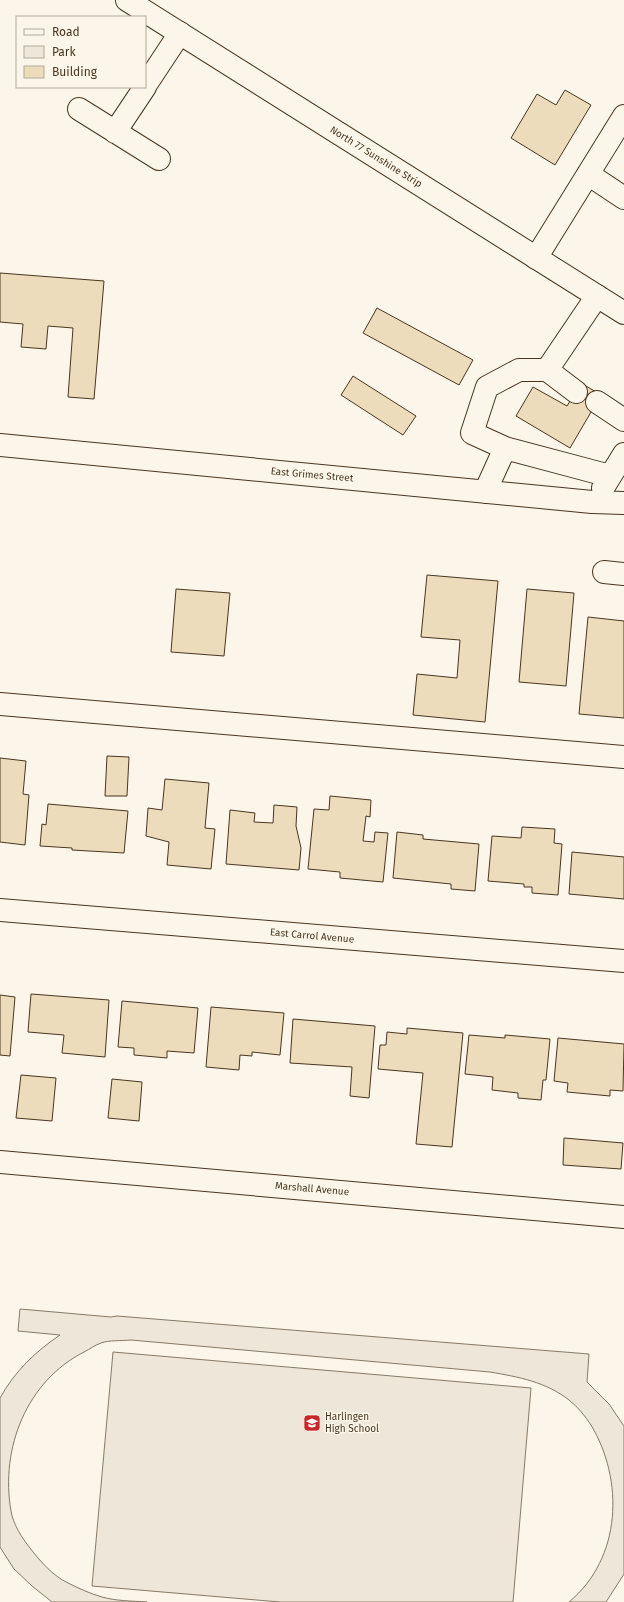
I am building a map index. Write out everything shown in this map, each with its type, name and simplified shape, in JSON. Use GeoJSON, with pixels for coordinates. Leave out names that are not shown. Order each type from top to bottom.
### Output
{"type":"FeatureCollection","features":[{"type":"Feature","properties":{"kind":"street","name":"North 77 Sunshine Strip"},"geometry":{"type":"LineString","coordinates":[[127,0],[624,313]]}},
{"type":"Feature","properties":{"kind":"street"},"geometry":{"type":"LineString","coordinates":[[146,85],[180,33]]}},
{"type":"Feature","properties":{"kind":"street"},"geometry":{"type":"LineString","coordinates":[[115,132],[144,88]]}},
{"type":"Feature","properties":{"kind":"street"},"geometry":{"type":"LineString","coordinates":[[78,109],[159,159]]}},
{"type":"Feature","properties":{"kind":"street"},"geometry":{"type":"LineString","coordinates":[[536,258],[624,116]]}},
{"type":"Feature","properties":{"kind":"street"},"geometry":{"type":"LineString","coordinates":[[588,174],[624,198]]}},
{"type":"Feature","properties":{"kind":"street"},"geometry":{"type":"LineString","coordinates":[[547,370],[597,296]]}},
{"type":"Feature","properties":{"kind":"street"},"geometry":{"type":"LineString","coordinates":[[576,392],[547,370],[519,370],[488,387],[472,433],[505,448],[610,476]]}},
{"type":"Feature","properties":{"kind":"street"},"geometry":{"type":"LineString","coordinates":[[596,402],[624,420]]}},
{"type":"Feature","properties":{"kind":"street","name":"East Grimes Street"},"geometry":{"type":"LineString","coordinates":[[0,445],[485,492],[594,502],[624,503]]}},
{"type":"Feature","properties":{"kind":"street"},"geometry":{"type":"LineString","coordinates":[[485,492],[505,448]]}},
{"type":"Feature","properties":{"kind":"street"},"geometry":{"type":"LineString","coordinates":[[594,502],[624,454]]}},
{"type":"Feature","properties":{"kind":"street"},"geometry":{"type":"LineString","coordinates":[[0,704],[624,757]]}},
{"type":"Feature","properties":{"kind":"street","name":"East Carrol Avenue"},"geometry":{"type":"LineString","coordinates":[[0,910],[624,961]]}},
{"type":"Feature","properties":{"kind":"street","name":"Marshall Avenue"},"geometry":{"type":"LineString","coordinates":[[0,1162],[624,1217]]}},
{"type":"Feature","properties":{"kind":"green space"},"geometry":{"type":"Polygon","coordinates":[[[20,1309],[589,1354],[587,1382],[609,1404],[624,1426],[624,1574],[606,1602],[569,1602],[587,1584],[599,1564],[608,1541],[612,1518],[613,1494],[609,1470],[602,1447],[591,1425],[572,1403],[551,1389],[522,1378],[490,1372],[131,1340],[104,1342],[97,1345],[64,1365],[47,1380],[33,1398],[22,1419],[14,1441],[10,1464],[9,1487],[11,1511],[16,1526],[27,1544],[47,1568],[62,1580],[93,1594],[118,1600],[147,1602],[52,1602],[14,1569],[0,1547],[0,1398],[12,1379],[26,1363],[42,1348],[60,1335],[18,1331],[20,1309]]]}},
{"type":"Feature","properties":{"kind":"green space"},"geometry":{"type":"Polygon","coordinates":[[[113,1352],[531,1388],[513,1602],[280,1602],[92,1586],[113,1352]]]}},
{"type":"Feature","properties":{"kind":"building"},"geometry":{"type":"Polygon","coordinates":[[[565,90],[591,105],[555,165],[511,138],[537,94],[556,105],[565,90]]]}},
{"type":"Feature","properties":{"kind":"building"},"geometry":{"type":"Polygon","coordinates":[[[0,273],[104,281],[94,399],[68,397],[73,328],[48,326],[46,349],[21,347],[23,324],[0,322],[0,273]]]}},
{"type":"Feature","properties":{"kind":"building"},"geometry":{"type":"Polygon","coordinates":[[[377,308],[473,360],[459,385],[363,333],[377,308]]]}},
{"type":"Feature","properties":{"kind":"building"},"geometry":{"type":"Polygon","coordinates":[[[353,376],[416,416],[403,435],[341,395],[353,376]]]}},
{"type":"Feature","properties":{"kind":"building"},"geometry":{"type":"Polygon","coordinates":[[[581,383],[601,395],[570,448],[516,416],[533,387],[567,406],[581,383]]]}},
{"type":"Feature","properties":{"kind":"building"},"geometry":{"type":"Polygon","coordinates":[[[427,575],[498,581],[485,722],[413,715],[417,674],[457,678],[460,640],[421,637],[427,575]]]}},
{"type":"Feature","properties":{"kind":"building"},"geometry":{"type":"Polygon","coordinates":[[[176,589],[230,593],[224,656],[171,652],[176,589]]]}},
{"type":"Feature","properties":{"kind":"building"},"geometry":{"type":"Polygon","coordinates":[[[527,589],[574,593],[566,686],[519,682],[527,589]]]}},
{"type":"Feature","properties":{"kind":"building"},"geometry":{"type":"Polygon","coordinates":[[[588,617],[624,621],[624,718],[579,714],[588,617]]]}},
{"type":"Feature","properties":{"kind":"building"},"geometry":{"type":"Polygon","coordinates":[[[107,756],[129,757],[127,796],[105,796],[107,756]]]}},
{"type":"Feature","properties":{"kind":"building"},"geometry":{"type":"Polygon","coordinates":[[[0,758],[26,761],[23,794],[29,795],[25,845],[0,842],[0,758]]]}},
{"type":"Feature","properties":{"kind":"building"},"geometry":{"type":"Polygon","coordinates":[[[165,779],[209,783],[205,828],[215,829],[211,869],[167,865],[169,842],[146,836],[148,808],[162,810],[165,779]]]}},
{"type":"Feature","properties":{"kind":"building"},"geometry":{"type":"Polygon","coordinates":[[[330,796],[371,800],[370,817],[366,816],[363,841],[374,842],[375,832],[388,833],[383,882],[340,878],[340,872],[308,869],[314,809],[329,810],[330,796]]]}},
{"type":"Feature","properties":{"kind":"building"},"geometry":{"type":"Polygon","coordinates":[[[48,804],[128,811],[124,853],[72,850],[72,848],[40,846],[42,824],[46,825],[48,804]]]}},
{"type":"Feature","properties":{"kind":"building"},"geometry":{"type":"Polygon","coordinates":[[[274,805],[297,807],[296,826],[301,848],[299,870],[226,864],[230,810],[255,813],[254,822],[273,823],[274,805]]]}},
{"type":"Feature","properties":{"kind":"building"},"geometry":{"type":"Polygon","coordinates":[[[522,827],[555,829],[554,843],[562,844],[558,895],[532,893],[532,887],[524,887],[524,884],[488,881],[492,836],[521,838],[522,827]]]}},
{"type":"Feature","properties":{"kind":"building"},"geometry":{"type":"Polygon","coordinates":[[[397,832],[423,835],[423,839],[479,844],[475,891],[451,889],[451,884],[393,878],[397,832]]]}},
{"type":"Feature","properties":{"kind":"building"},"geometry":{"type":"Polygon","coordinates":[[[572,852],[624,857],[624,899],[569,894],[572,852]]]}},
{"type":"Feature","properties":{"kind":"building"},"geometry":{"type":"Polygon","coordinates":[[[31,994],[109,1000],[105,1057],[62,1053],[64,1035],[28,1032],[31,994]]]}},
{"type":"Feature","properties":{"kind":"building"},"geometry":{"type":"Polygon","coordinates":[[[0,995],[15,997],[10,1056],[0,1055],[0,995]]]}},
{"type":"Feature","properties":{"kind":"building"},"geometry":{"type":"Polygon","coordinates":[[[122,1001],[198,1008],[194,1053],[167,1051],[167,1058],[134,1055],[134,1048],[118,1047],[122,1001]]]}},
{"type":"Feature","properties":{"kind":"building"},"geometry":{"type":"Polygon","coordinates":[[[211,1007],[284,1013],[280,1055],[252,1052],[252,1056],[240,1055],[239,1070],[206,1067],[211,1007]]]}},
{"type":"Feature","properties":{"kind":"building"},"geometry":{"type":"Polygon","coordinates":[[[293,1019],[375,1026],[369,1098],[350,1096],[352,1067],[290,1063],[293,1019]]]}},
{"type":"Feature","properties":{"kind":"building"},"geometry":{"type":"Polygon","coordinates":[[[407,1028],[463,1033],[452,1147],[416,1144],[423,1073],[378,1069],[380,1045],[386,1045],[387,1032],[407,1034],[407,1028]]]}},
{"type":"Feature","properties":{"kind":"building"},"geometry":{"type":"Polygon","coordinates":[[[469,1035],[505,1038],[505,1035],[550,1039],[546,1080],[543,1080],[541,1100],[518,1098],[518,1093],[492,1090],[493,1077],[465,1074],[469,1035]]]}},
{"type":"Feature","properties":{"kind":"building"},"geometry":{"type":"Polygon","coordinates":[[[558,1038],[624,1044],[623,1091],[610,1090],[610,1096],[567,1092],[568,1083],[554,1081],[558,1038]]]}},
{"type":"Feature","properties":{"kind":"building"},"geometry":{"type":"Polygon","coordinates":[[[21,1075],[56,1078],[52,1121],[16,1118],[21,1075]]]}},
{"type":"Feature","properties":{"kind":"building"},"geometry":{"type":"Polygon","coordinates":[[[112,1079],[142,1082],[139,1121],[108,1118],[112,1079]]]}},
{"type":"Feature","properties":{"kind":"building"},"geometry":{"type":"Polygon","coordinates":[[[564,1138],[623,1143],[621,1169],[563,1165],[564,1138]]]}},
{"type":"Feature","properties":{"kind":"place","name":"Harlingen High School"},"geometry":{"type":"Point","coordinates":[312,1423]}}]}
